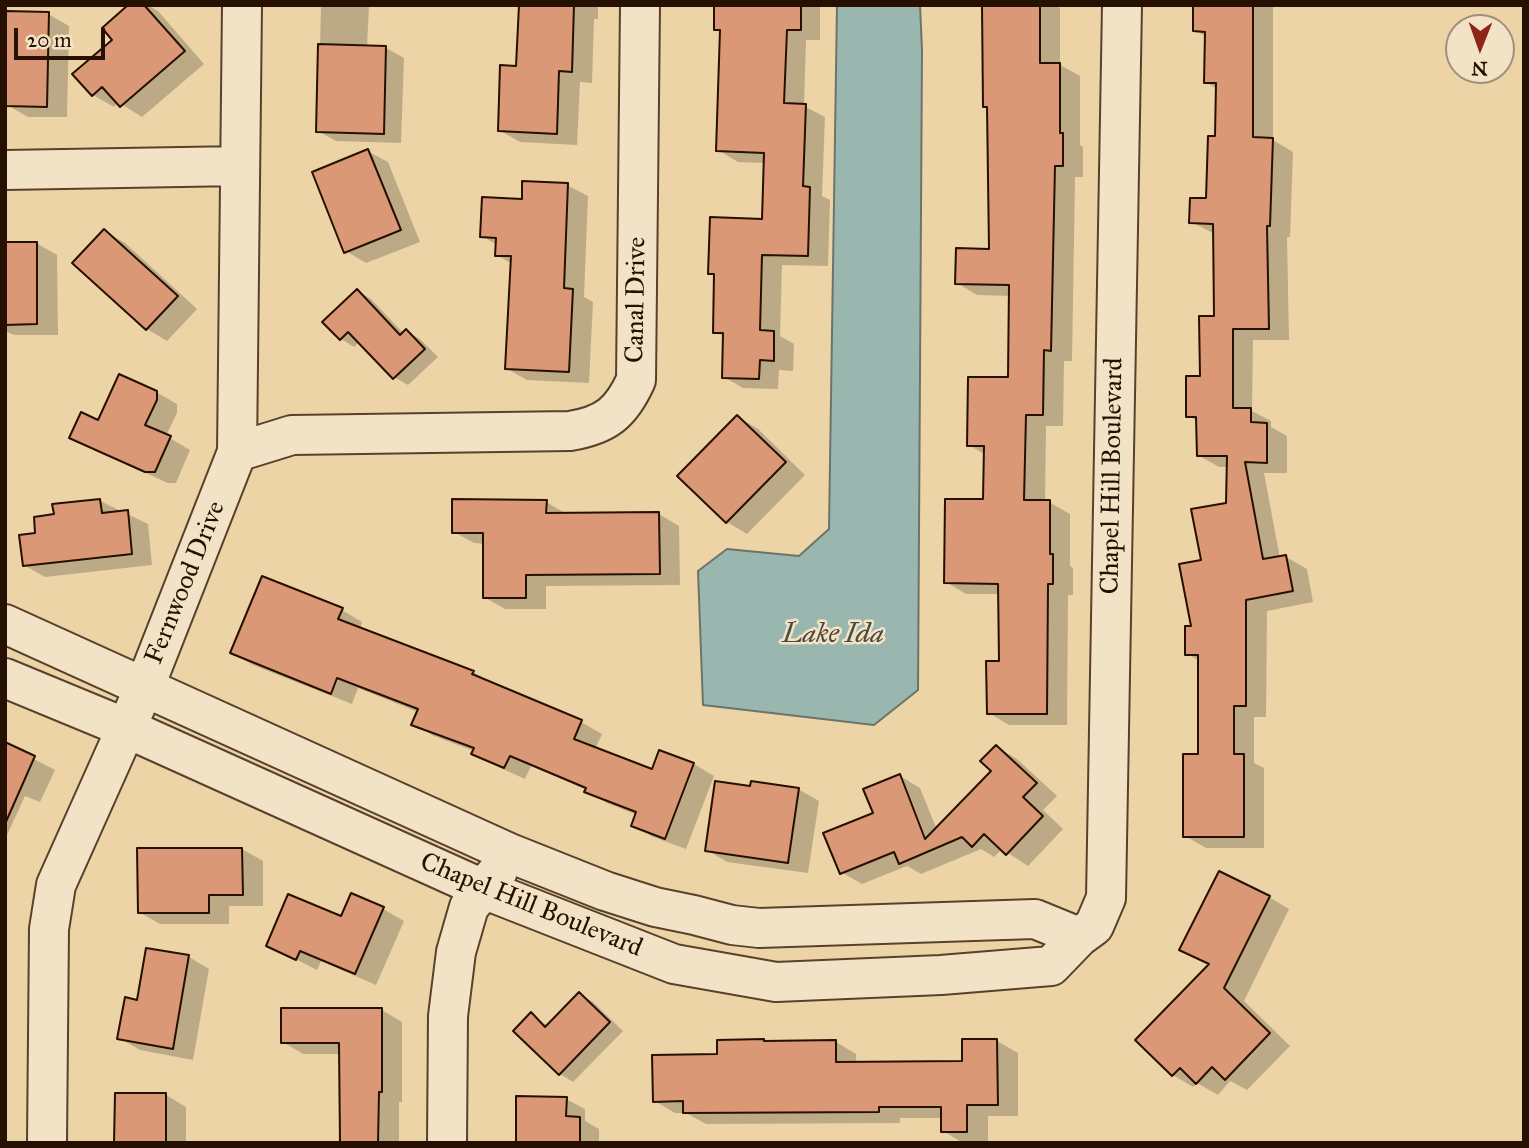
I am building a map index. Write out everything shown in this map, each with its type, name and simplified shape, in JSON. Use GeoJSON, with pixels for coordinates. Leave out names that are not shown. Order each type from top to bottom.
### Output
{"type":"FeatureCollection","features":[{"type":"Feature","properties":{"kind":"street","name":"Fernwood Drive"},"geometry":{"type":"LineString","coordinates":[[47,1143],[49,929],[56,885],[145,686],[237,452],[242,5]]}},
{"type":"Feature","properties":{"kind":"street","name":"Canal Drive"},"geometry":{"type":"LineString","coordinates":[[237,452],[292,435],[570,431],[592,427],[611,416],[626,401],[636,380],[640,5]]}},
{"type":"Feature","properties":{"kind":"street","name":"Chapel Hill Boulevard"},"geometry":{"type":"LineString","coordinates":[[5,678],[126,728],[483,889],[674,964],[776,982],[941,975],[1051,966],[1079,937],[1094,926],[1106,898],[1122,5]]}},
{"type":"Feature","properties":{"kind":"street"},"geometry":{"type":"LineString","coordinates":[[5,170],[240,166]]}},
{"type":"Feature","properties":{"kind":"street","name":"Chapel Hill Boulevard"},"geometry":{"type":"LineString","coordinates":[[5,624],[512,854],[605,891],[655,907],[732,925],[759,928],[1035,919],[1079,937]]}},
{"type":"Feature","properties":{"kind":"street"},"geometry":{"type":"LineString","coordinates":[[447,1143],[450,995],[456,951],[469,907],[512,854]]}},
{"type":"Feature","properties":{"kind":"water","name":"Lake Ida"},"geometry":{"type":"Polygon","coordinates":[[[837,5],[920,5],[922,50],[918,690],[874,725],[703,705],[698,571],[727,549],[799,556],[829,529],[837,5]]]}},
{"type":"Feature","properties":{"kind":"building"},"geometry":{"type":"Polygon","coordinates":[[[128,5],[144,5],[185,51],[120,107],[102,87],[92,96],[72,74],[112,40],[102,28],[128,5]]]}},
{"type":"Feature","properties":{"kind":"building"},"geometry":{"type":"Polygon","coordinates":[[[519,5],[574,5],[572,72],[559,71],[557,134],[498,131],[500,65],[516,66],[519,5]]]}},
{"type":"Feature","properties":{"kind":"building"},"geometry":{"type":"Polygon","coordinates":[[[714,5],[801,5],[801,30],[787,30],[784,103],[806,104],[803,186],[810,187],[808,256],[762,255],[760,330],[774,331],[774,361],[760,360],[759,379],[722,378],[723,333],[713,333],[714,274],[708,274],[710,217],[762,219],[764,153],[716,151],[720,30],[714,30],[714,5]]]}},
{"type":"Feature","properties":{"kind":"building"},"geometry":{"type":"Polygon","coordinates":[[[982,5],[1040,5],[1040,63],[1060,63],[1063,166],[1055,166],[1051,351],[1044,350],[1043,415],[1026,415],[1024,500],[1050,500],[1053,584],[1048,584],[1047,714],[987,714],[986,661],[999,661],[998,584],[944,583],[945,499],[983,499],[984,446],[967,446],[968,377],[1008,377],[1009,285],[955,284],[956,248],[989,249],[982,5]]]}},
{"type":"Feature","properties":{"kind":"building"},"geometry":{"type":"Polygon","coordinates":[[[1193,5],[1253,5],[1253,137],[1273,138],[1270,226],[1267,226],[1269,329],[1233,329],[1233,408],[1251,408],[1251,422],[1267,423],[1267,463],[1245,462],[1263,559],[1286,555],[1293,591],[1246,600],[1246,706],[1234,706],[1234,754],[1244,754],[1244,837],[1183,837],[1183,754],[1198,754],[1198,655],[1185,655],[1185,626],[1191,626],[1179,564],[1201,560],[1191,509],[1226,503],[1227,456],[1197,456],[1196,417],[1186,417],[1186,376],[1200,376],[1199,316],[1214,316],[1213,224],[1189,223],[1190,198],[1206,198],[1208,136],[1215,136],[1216,83],[1204,83],[1205,32],[1193,31],[1193,5]]]}},
{"type":"Feature","properties":{"kind":"building"},"geometry":{"type":"Polygon","coordinates":[[[6,11],[49,12],[47,107],[6,106],[6,11]]]}},
{"type":"Feature","properties":{"kind":"building"},"geometry":{"type":"Polygon","coordinates":[[[318,44],[386,46],[384,134],[316,132],[318,44]]]}},
{"type":"Feature","properties":{"kind":"building"},"geometry":{"type":"Polygon","coordinates":[[[368,149],[401,230],[344,253],[312,172],[368,149]]]}},
{"type":"Feature","properties":{"kind":"building"},"geometry":{"type":"Polygon","coordinates":[[[522,181],[568,183],[564,288],[573,289],[569,372],[505,369],[511,256],[495,256],[496,238],[480,237],[482,197],[522,199],[522,181]]]}},
{"type":"Feature","properties":{"kind":"building"},"geometry":{"type":"Polygon","coordinates":[[[104,229],[178,296],[146,330],[72,263],[104,229]]]}},
{"type":"Feature","properties":{"kind":"building"},"geometry":{"type":"Polygon","coordinates":[[[5,242],[37,242],[37,324],[5,325],[5,242]]]}},
{"type":"Feature","properties":{"kind":"building"},"geometry":{"type":"Polygon","coordinates":[[[357,289],[400,335],[406,329],[425,349],[393,379],[348,332],[340,340],[322,322],[357,289]]]}},
{"type":"Feature","properties":{"kind":"building"},"geometry":{"type":"Polygon","coordinates":[[[119,374],[157,391],[157,400],[145,425],[171,436],[155,472],[145,472],[69,438],[81,412],[98,420],[119,374]]]}},
{"type":"Feature","properties":{"kind":"building"},"geometry":{"type":"Polygon","coordinates":[[[737,415],[786,462],[726,523],[677,476],[737,415]]]}},
{"type":"Feature","properties":{"kind":"building"},"geometry":{"type":"Polygon","coordinates":[[[100,499],[102,513],[128,510],[132,554],[23,566],[19,535],[35,533],[34,517],[54,514],[52,504],[100,499]]]}},
{"type":"Feature","properties":{"kind":"building"},"geometry":{"type":"Polygon","coordinates":[[[452,499],[547,500],[546,513],[659,512],[660,574],[526,575],[526,598],[483,598],[483,533],[452,533],[452,499]]]}},
{"type":"Feature","properties":{"kind":"building"},"geometry":{"type":"Polygon","coordinates":[[[262,576],[343,608],[338,619],[474,671],[472,674],[582,720],[574,739],[652,769],[659,750],[694,763],[665,839],[631,826],[636,812],[584,792],[586,788],[510,756],[504,768],[471,754],[474,748],[411,725],[418,709],[337,678],[331,694],[230,653],[262,576]]]}},
{"type":"Feature","properties":{"kind":"building"},"geometry":{"type":"Polygon","coordinates":[[[5,742],[35,756],[5,824],[5,742]]]}},
{"type":"Feature","properties":{"kind":"building"},"geometry":{"type":"Polygon","coordinates":[[[996,745],[1037,783],[1023,797],[1043,816],[1006,855],[984,834],[972,847],[962,837],[899,864],[894,852],[840,874],[823,833],[873,813],[863,789],[900,774],[925,839],[991,771],[980,761],[996,745]]]}},
{"type":"Feature","properties":{"kind":"building"},"geometry":{"type":"Polygon","coordinates":[[[715,781],[750,786],[751,781],[799,788],[788,863],[705,851],[715,781]]]}},
{"type":"Feature","properties":{"kind":"building"},"geometry":{"type":"Polygon","coordinates":[[[137,848],[242,848],[243,895],[209,895],[209,913],[138,913],[137,848]]]}},
{"type":"Feature","properties":{"kind":"building"},"geometry":{"type":"Polygon","coordinates":[[[1219,871],[1270,896],[1224,988],[1270,1033],[1225,1080],[1212,1067],[1196,1084],[1180,1068],[1172,1076],[1135,1040],[1209,964],[1179,950],[1219,871]]]}},
{"type":"Feature","properties":{"kind":"building"},"geometry":{"type":"Polygon","coordinates":[[[351,893],[384,907],[355,974],[300,951],[296,960],[266,946],[288,894],[341,916],[351,893]]]}},
{"type":"Feature","properties":{"kind":"building"},"geometry":{"type":"Polygon","coordinates":[[[146,948],[189,955],[173,1049],[117,1039],[125,997],[137,1000],[146,948]]]}},
{"type":"Feature","properties":{"kind":"building"},"geometry":{"type":"Polygon","coordinates":[[[579,992],[610,1022],[559,1075],[513,1031],[531,1012],[545,1027],[579,992]]]}},
{"type":"Feature","properties":{"kind":"building"},"geometry":{"type":"Polygon","coordinates":[[[281,1008],[382,1008],[382,1092],[379,1092],[378,1143],[340,1143],[339,1043],[281,1043],[281,1008]]]}},
{"type":"Feature","properties":{"kind":"building"},"geometry":{"type":"Polygon","coordinates":[[[962,1039],[997,1039],[998,1105],[967,1105],[967,1132],[941,1132],[941,1107],[879,1107],[879,1112],[683,1113],[683,1101],[653,1102],[652,1055],[717,1054],[717,1040],[836,1040],[836,1062],[962,1061],[962,1039]]]}},
{"type":"Feature","properties":{"kind":"building"},"geometry":{"type":"Polygon","coordinates":[[[115,1093],[166,1093],[166,1143],[114,1143],[115,1093]]]}},
{"type":"Feature","properties":{"kind":"building"},"geometry":{"type":"Polygon","coordinates":[[[516,1096],[567,1097],[566,1116],[580,1117],[580,1143],[516,1143],[516,1096]]]}}]}
